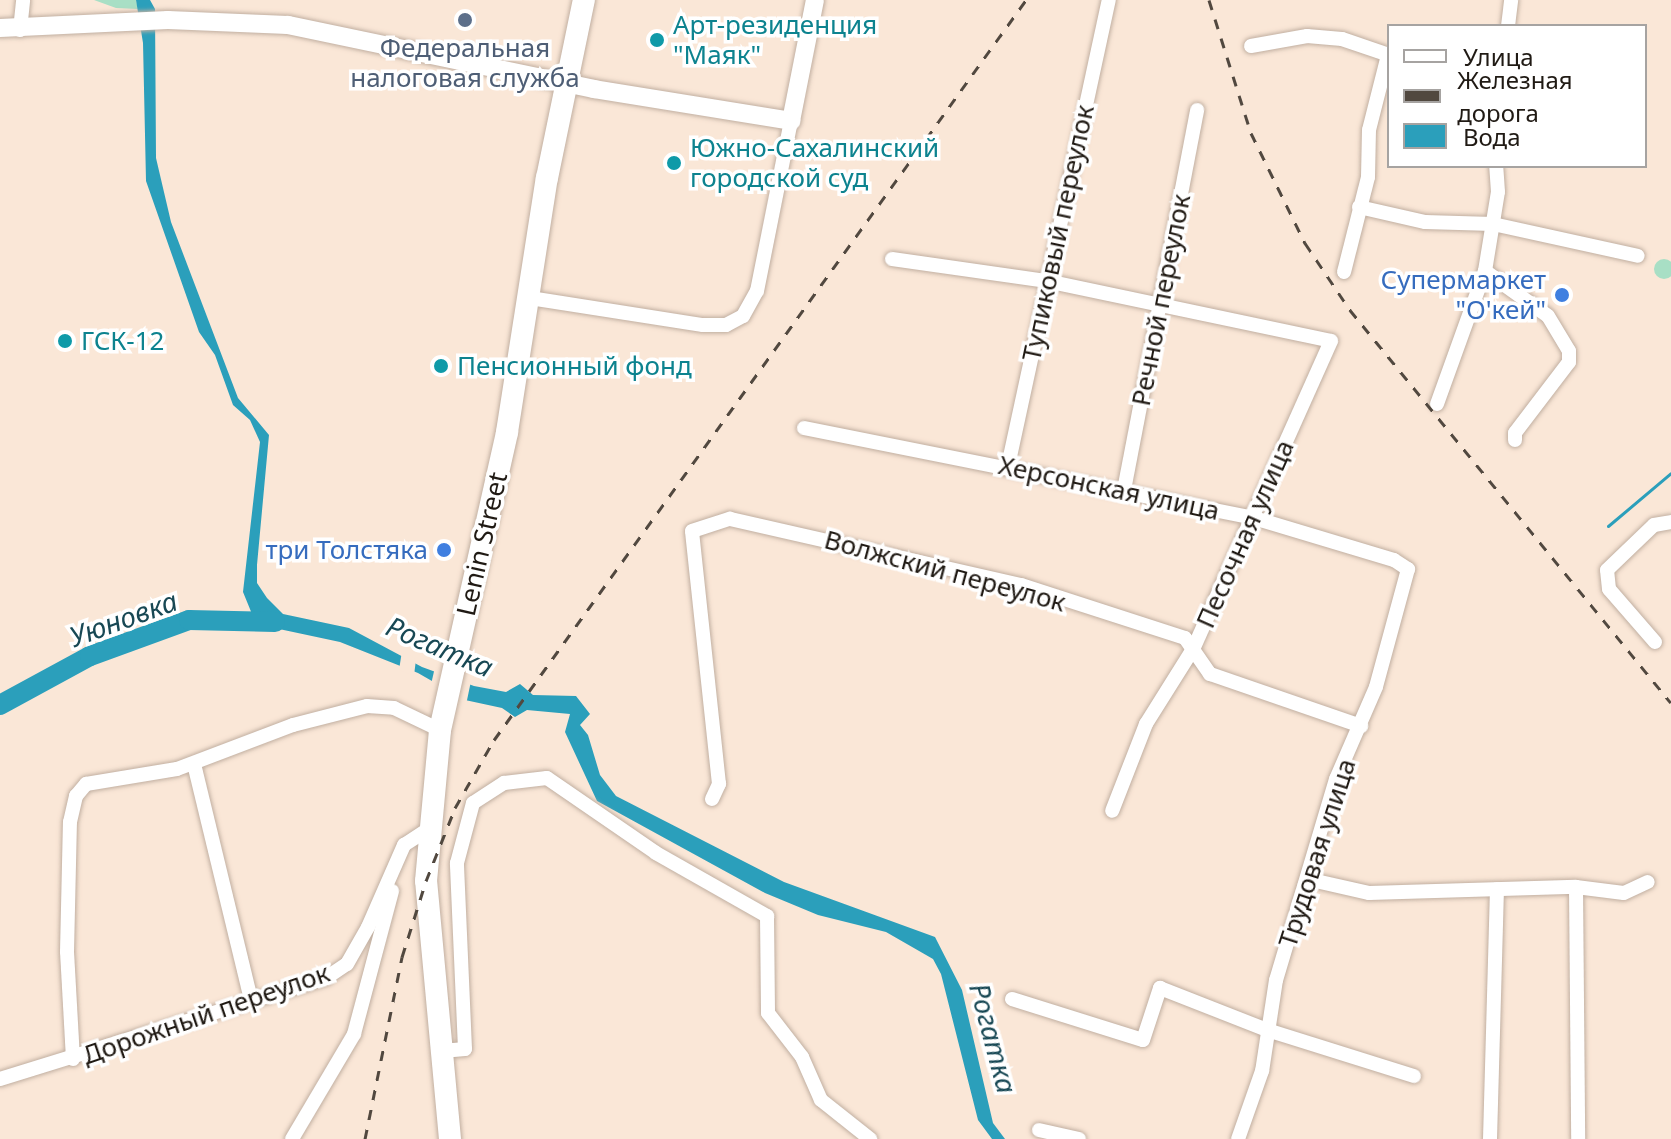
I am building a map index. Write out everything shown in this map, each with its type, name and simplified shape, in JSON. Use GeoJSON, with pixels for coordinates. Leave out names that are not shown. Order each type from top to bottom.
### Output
{"type":"FeatureCollection","features":[{"type":"Feature","properties":{"kind":"main road","name":"Lenin Street"},"geometry":{"type":"LineString","coordinates":[[450,1139],[454,1050],[429,931],[429,829],[442,722],[507,432],[547,178],[584,0]]}},
{"type":"Feature","properties":{"kind":"street"},"geometry":{"type":"LineString","coordinates":[[20,30],[23,0]]}},
{"type":"Feature","properties":{"kind":"street"},"geometry":{"type":"LineString","coordinates":[[530,298],[703,325],[726,325],[743,316],[757,291],[815,0]]}},
{"type":"Feature","properties":{"kind":"street","name":"Тупиковый переулок"},"geometry":{"type":"LineString","coordinates":[[1008,466],[1109,0]]}},
{"type":"Feature","properties":{"kind":"street"},"geometry":{"type":"LineString","coordinates":[[1508,24],[1511,0]]}},
{"type":"Feature","properties":{"kind":"street"},"geometry":{"type":"LineString","coordinates":[[0,28],[20,30],[129,20],[288,25],[568,83],[791,121]]}},
{"type":"Feature","properties":{"kind":"street"},"geometry":{"type":"LineString","coordinates":[[1251,46],[1307,36],[1342,39],[1387,55]]}},
{"type":"Feature","properties":{"kind":"street"},"geometry":{"type":"LineString","coordinates":[[1344,272],[1371,160],[1369,130],[1387,59]]}},
{"type":"Feature","properties":{"kind":"street","name":"Речной переулок"},"geometry":{"type":"LineString","coordinates":[[1124,490],[1197,110]]}},
{"type":"Feature","properties":{"kind":"street"},"geometry":{"type":"LineString","coordinates":[[1437,404],[1485,271],[1493,224],[1496,168]]}},
{"type":"Feature","properties":{"kind":"street"},"geometry":{"type":"LineString","coordinates":[[1359,207],[1425,222],[1493,224],[1638,256]]}},
{"type":"Feature","properties":{"kind":"street"},"geometry":{"type":"LineString","coordinates":[[892,259],[1047,281],[1162,304]]}},
{"type":"Feature","properties":{"kind":"street"},"geometry":{"type":"LineString","coordinates":[[1485,271],[1548,316],[1569,351],[1569,362],[1515,433],[1515,440]]}},
{"type":"Feature","properties":{"kind":"street","name":"Песочная улица"},"geometry":{"type":"LineString","coordinates":[[1112,811],[1146,724],[1193,649],[1331,341],[1162,304]]}},
{"type":"Feature","properties":{"kind":"street","name":"Херсонская улица"},"geometry":{"type":"LineString","coordinates":[[804,428],[1008,466],[1254,518],[1394,560],[1408,569]]}},
{"type":"Feature","properties":{"kind":"street","name":"Волжский переулок"},"geometry":{"type":"LineString","coordinates":[[712,799],[719,784],[692,531],[730,519],[1021,585],[1185,638],[1210,674],[1361,726]]}},
{"type":"Feature","properties":{"kind":"street"},"geometry":{"type":"LineString","coordinates":[[1655,642],[1609,589],[1607,570],[1654,525],[1671,522]]}},
{"type":"Feature","properties":{"kind":"street","name":"Трудовая улица"},"geometry":{"type":"LineString","coordinates":[[1238,1139],[1262,1071],[1267,1030],[1336,779],[1361,726],[1408,569]]}},
{"type":"Feature","properties":{"kind":"street"},"geometry":{"type":"LineString","coordinates":[[73,1059],[67,952],[70,822],[76,796],[86,784],[194,764],[293,725],[367,706],[394,708],[442,722]]}},
{"type":"Feature","properties":{"kind":"street"},"geometry":{"type":"LineString","coordinates":[[194,764],[251,999]]}},
{"type":"Feature","properties":{"kind":"street"},"geometry":{"type":"LineString","coordinates":[[454,1050],[457,863],[473,803],[504,783],[547,778],[656,853],[767,916],[768,1013],[802,1057],[821,1100],[870,1139]]}},
{"type":"Feature","properties":{"kind":"street"},"geometry":{"type":"LineString","coordinates":[[292,1139],[354,1034],[404,845],[429,829]]}},
{"type":"Feature","properties":{"kind":"street","name":"Дорожный переулок"},"geometry":{"type":"LineString","coordinates":[[0,1079],[73,1059],[251,999],[326,978],[347,964],[404,845]]}},
{"type":"Feature","properties":{"kind":"street"},"geometry":{"type":"LineString","coordinates":[[1307,879],[1369,893],[1576,887],[1624,893],[1648,882]]}},
{"type":"Feature","properties":{"kind":"street"},"geometry":{"type":"LineString","coordinates":[[1576,887],[1578,1139]]}},
{"type":"Feature","properties":{"kind":"street"},"geometry":{"type":"LineString","coordinates":[[1490,1139],[1497,889]]}},
{"type":"Feature","properties":{"kind":"street"},"geometry":{"type":"LineString","coordinates":[[1012,999],[1143,1040],[1160,988],[1267,1030],[1414,1076]]}},
{"type":"Feature","properties":{"kind":"street"},"geometry":{"type":"LineString","coordinates":[[1039,1130],[1079,1139]]}},
{"type":"Feature","properties":{"kind":"green space"},"geometry":{"type":"Polygon","coordinates":[[[94,0],[136,0],[138,9],[116,8],[94,0]]]}},
{"type":"Feature","properties":{"kind":"green space"},"geometry":{"type":"Polygon","coordinates":[[[1664,259],[1671,262],[1671,276],[1664,279],[1657,276],[1654,269],[1657,262],[1664,259]]]}},
{"type":"Feature","properties":{"kind":"water"},"geometry":{"type":"Polygon","coordinates":[[[136,0],[150,0],[155,9],[156,158],[171,222],[238,398],[269,435],[257,565],[257,583],[267,598],[283,614],[349,628],[422,667],[474,686],[506,692],[520,684],[533,695],[576,696],[590,714],[580,725],[588,735],[600,775],[616,796],[784,882],[935,937],[962,990],[993,1123],[1005,1139],[992,1139],[978,1120],[941,974],[933,959],[886,932],[818,915],[765,893],[597,801],[565,732],[570,714],[527,710],[515,717],[502,708],[465,700],[418,673],[340,642],[265,626],[252,614],[243,592],[260,442],[250,420],[233,405],[215,355],[199,332],[146,181],[143,43],[136,0]]]}},
{"type":"Feature","properties":{"kind":"pier"},"geometry":{"type":"Polygon","coordinates":[[[402,651],[416,659],[414,676],[399,670],[402,651]]]}},
{"type":"Feature","properties":{"kind":"pier"},"geometry":{"type":"Polygon","coordinates":[[[435,667],[471,681],[466,705],[430,689],[435,667]]]}},
{"type":"Feature","properties":{"kind":"waterway"},"geometry":{"type":"LineString","coordinates":[[1608,526],[1671,473]]}},
{"type":"Feature","properties":{"kind":"waterway","name":"Уюновка"},"geometry":{"type":"LineString","coordinates":[[0,705],[90,656],[189,620],[275,622]]}},
{"type":"Feature","properties":{"kind":"railway"},"geometry":{"type":"LineString","coordinates":[[365,1139],[402,957],[426,881],[455,808],[494,740],[1026,0]]}},
{"type":"Feature","properties":{"kind":"railway"},"geometry":{"type":"LineString","coordinates":[[1209,0],[1251,133],[1305,243],[1350,310],[1671,703]]}},
{"type":"Feature","properties":{"kind":"place","name":"Федеральная налоговая служба"},"geometry":{"type":"Point","coordinates":[465,20]}},
{"type":"Feature","properties":{"kind":"place","name":"Арт-резиденция \"Маяк\""},"geometry":{"type":"Point","coordinates":[657,40]}},
{"type":"Feature","properties":{"kind":"place","name":"Южно-Сахалинский городской суд"},"geometry":{"type":"Point","coordinates":[674,163]}},
{"type":"Feature","properties":{"kind":"place","name":"Супермаркет \"О'кей\""},"geometry":{"type":"Point","coordinates":[1562,295]}},
{"type":"Feature","properties":{"kind":"place","name":"ГСК-12"},"geometry":{"type":"Point","coordinates":[65,341]}},
{"type":"Feature","properties":{"kind":"place","name":"Пенсионный фонд"},"geometry":{"type":"Point","coordinates":[441,366]}},
{"type":"Feature","properties":{"kind":"place","name":"три Толстяка"},"geometry":{"type":"Point","coordinates":[444,550]}},
{"type":"Feature","properties":{"kind":"water label","name":"Рогатка"},"geometry":{"type":"Point","coordinates":[440,646]}},
{"type":"Feature","properties":{"kind":"water label","name":"Рогатка"},"geometry":{"type":"Point","coordinates":[994,1038]}}]}
